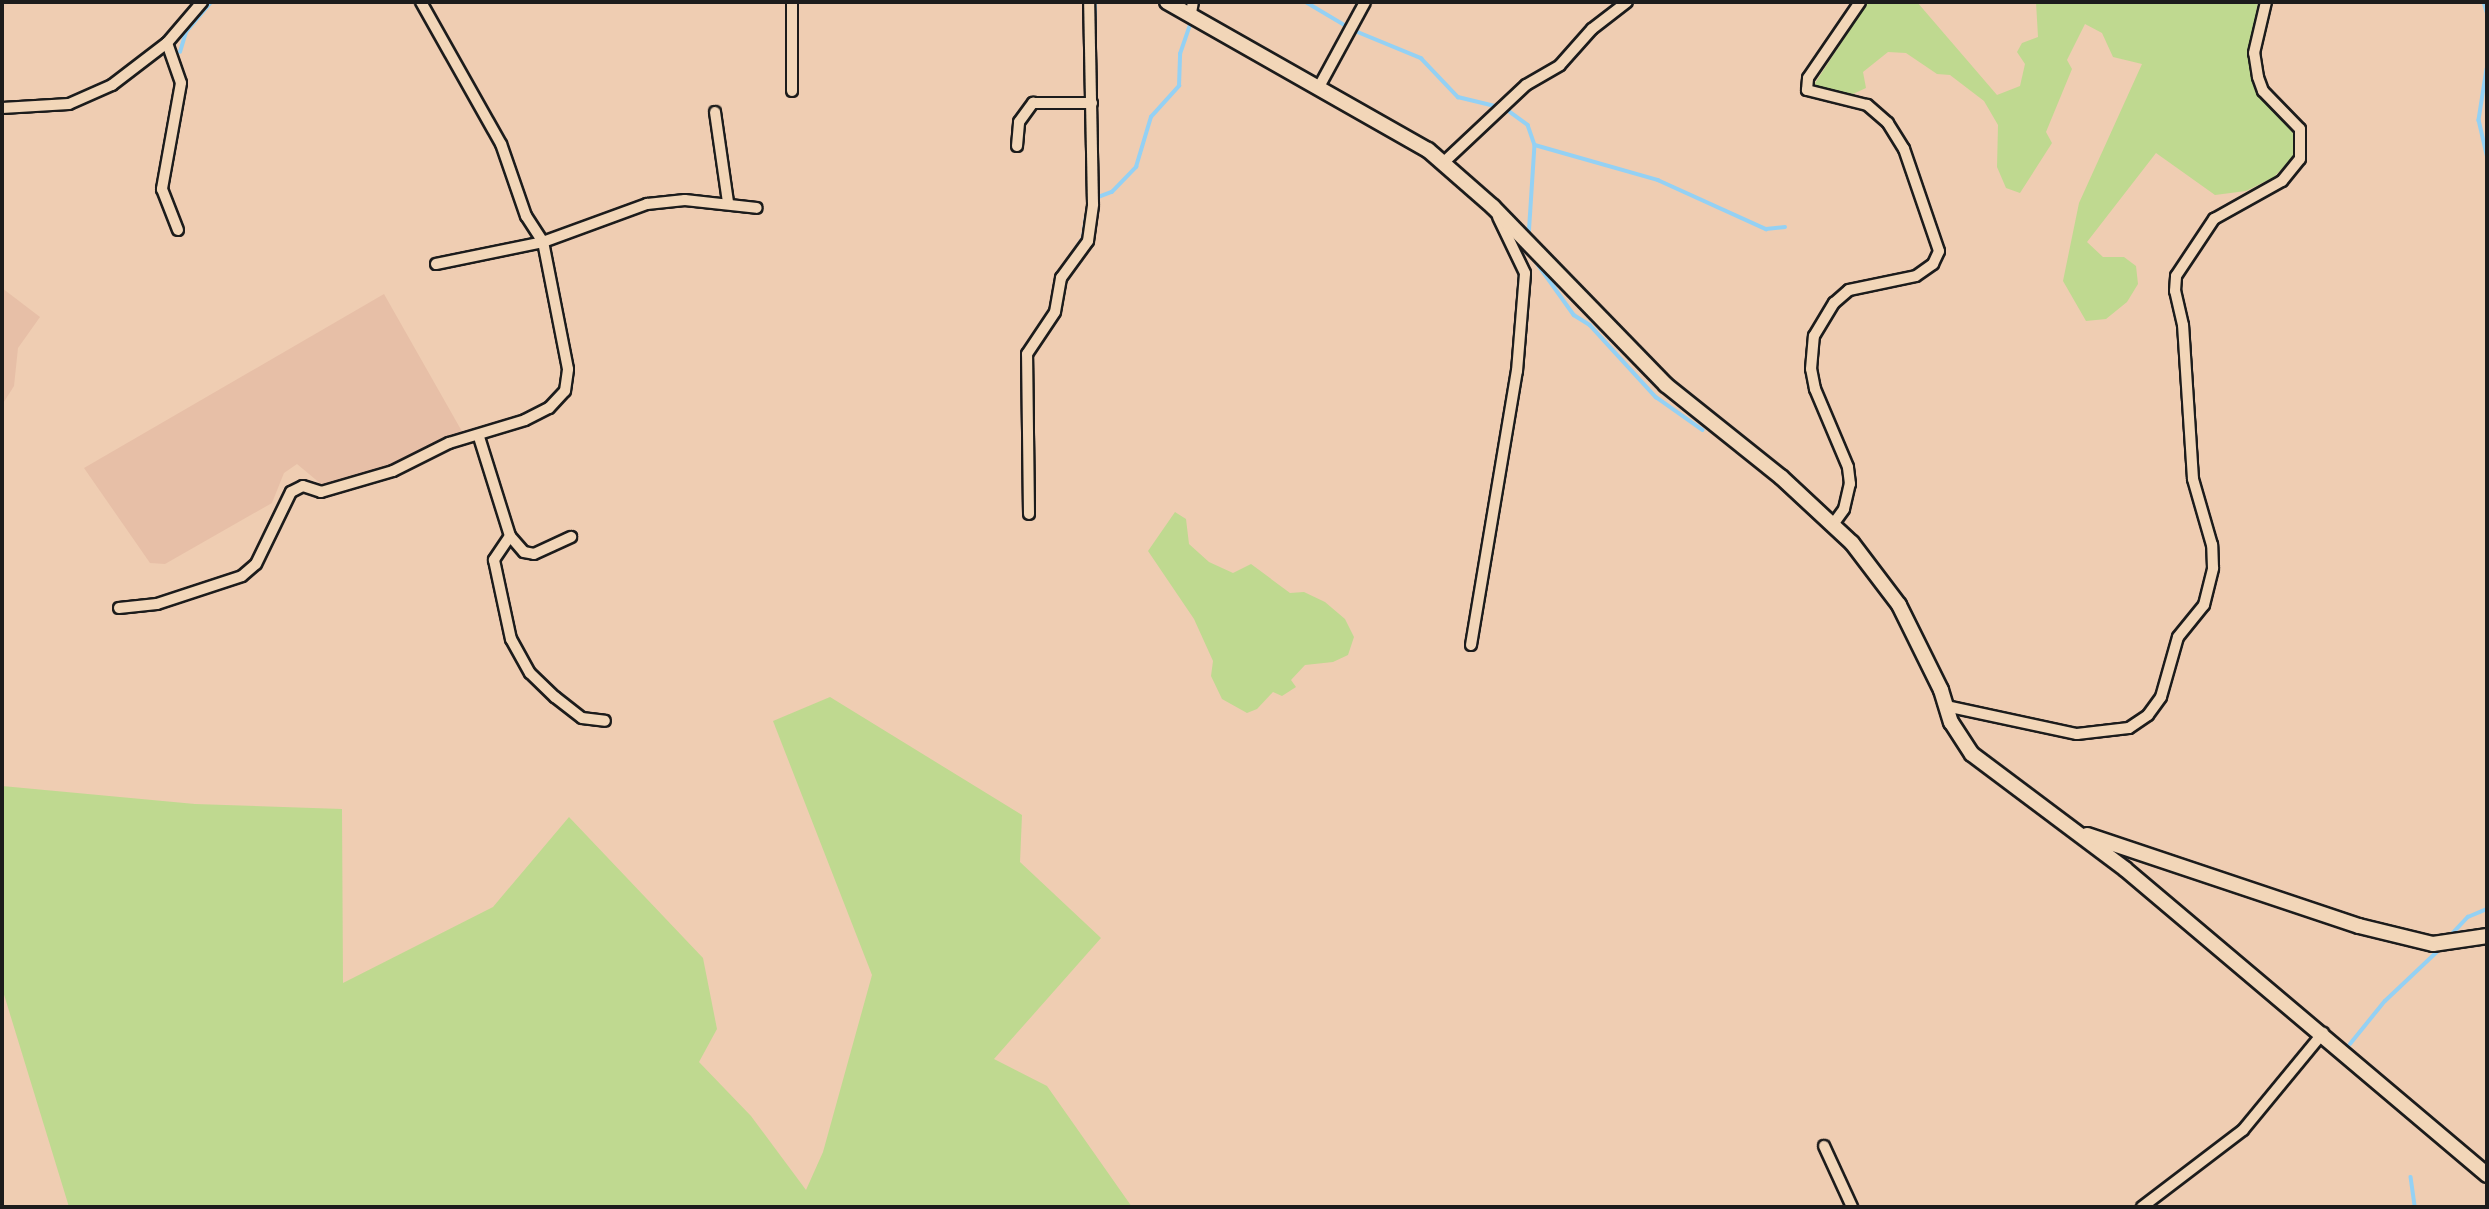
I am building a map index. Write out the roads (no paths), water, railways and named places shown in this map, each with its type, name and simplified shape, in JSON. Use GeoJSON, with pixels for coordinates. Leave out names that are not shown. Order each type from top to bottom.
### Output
{"type":"FeatureCollection","features":[{"type":"Feature","properties":{"kind":"main road"},"geometry":{"type":"LineString","coordinates":[[1167,2],[1193,11],[1320,85],[1443,163],[1493,207],[1666,385],[1834,523],[1875,569],[1899,606],[1959,738],[1982,764],[2079,833],[2323,1033],[2487,1175]]}},
{"type":"Feature","properties":{"kind":"main road"},"geometry":{"type":"LineString","coordinates":[[2079,833],[2359,926],[2433,944],[2486,939]]}},
{"type":"Feature","properties":{"kind":"street"},"geometry":{"type":"LineString","coordinates":[[2,108],[69,104],[112,85],[167,43],[202,2]]}},
{"type":"Feature","properties":{"kind":"street"},"geometry":{"type":"LineString","coordinates":[[119,608],[157,604],[242,576],[256,564],[291,492],[303,486],[321,492],[352,484],[449,443],[479,437],[549,408],[570,383],[543,242],[526,216],[501,144],[421,2]]}},
{"type":"Feature","properties":{"kind":"street"},"geometry":{"type":"LineString","coordinates":[[792,2],[792,91]]}},
{"type":"Feature","properties":{"kind":"street"},"geometry":{"type":"LineString","coordinates":[[1029,514],[1027,354],[1055,312],[1061,278],[1088,241],[1093,200],[1089,2]]}},
{"type":"Feature","properties":{"kind":"street"},"geometry":{"type":"LineString","coordinates":[[1320,85],[1365,2]]}},
{"type":"Feature","properties":{"kind":"street"},"geometry":{"type":"LineString","coordinates":[[1443,163],[1526,85],[1560,65],[1592,29],[1627,2]]}},
{"type":"Feature","properties":{"kind":"street"},"geometry":{"type":"LineString","coordinates":[[1834,523],[1848,499],[1848,467],[1815,389],[1811,369],[1814,336],[1834,303],[1849,290],[1916,276],[1933,264],[1939,251],[1904,149],[1888,122],[1867,105],[1807,90],[1808,78],[1860,2]]}},
{"type":"Feature","properties":{"kind":"street"},"geometry":{"type":"LineString","coordinates":[[1946,706],[2077,734],[2129,728],[2148,715],[2161,697],[2178,637],[2204,605],[2213,568],[2212,545],[2193,479],[2176,276],[2214,219],[2282,181],[2300,159],[2301,130],[2263,90],[2258,77],[2254,53],[2266,2]]}},
{"type":"Feature","properties":{"kind":"street"},"geometry":{"type":"LineString","coordinates":[[167,43],[181,83],[162,189],[178,230]]}},
{"type":"Feature","properties":{"kind":"street"},"geometry":{"type":"LineString","coordinates":[[1017,146],[1019,122],[1033,103],[1092,103]]}},
{"type":"Feature","properties":{"kind":"street"},"geometry":{"type":"LineString","coordinates":[[715,112],[728,202]]}},
{"type":"Feature","properties":{"kind":"street"},"geometry":{"type":"LineString","coordinates":[[436,264],[543,242],[647,204],[728,202],[757,208]]}},
{"type":"Feature","properties":{"kind":"street"},"geometry":{"type":"LineString","coordinates":[[1471,645],[1517,371],[1525,273],[1493,207]]}},
{"type":"Feature","properties":{"kind":"street"},"geometry":{"type":"LineString","coordinates":[[479,437],[510,536],[524,552],[534,554],[571,537]]}},
{"type":"Feature","properties":{"kind":"street"},"geometry":{"type":"LineString","coordinates":[[510,536],[494,560],[511,639],[530,673],[555,697],[582,718],[605,721]]}},
{"type":"Feature","properties":{"kind":"street"},"geometry":{"type":"LineString","coordinates":[[2142,1207],[2243,1130],[2323,1033]]}},
{"type":"Feature","properties":{"kind":"street"},"geometry":{"type":"LineString","coordinates":[[1824,1146],[1852,1207]]}},
{"type":"Feature","properties":{"kind":"waterway"},"geometry":{"type":"LineString","coordinates":[[180,52],[186,32],[211,2]]}},
{"type":"Feature","properties":{"kind":"waterway"},"geometry":{"type":"LineString","coordinates":[[1095,2],[1095,45]]}},
{"type":"Feature","properties":{"kind":"waterway"},"geometry":{"type":"LineString","coordinates":[[1306,2],[1353,30],[1421,58],[1458,97],[1499,107]]}},
{"type":"Feature","properties":{"kind":"waterway"},"geometry":{"type":"LineString","coordinates":[[2484,2],[2487,12]]}},
{"type":"Feature","properties":{"kind":"waterway"},"geometry":{"type":"LineString","coordinates":[[1096,198],[1112,192],[1136,167],[1151,117],[1179,86],[1180,54],[1192,19]]}},
{"type":"Feature","properties":{"kind":"waterway"},"geometry":{"type":"LineString","coordinates":[[1095,56],[1095,83]]}},
{"type":"Feature","properties":{"kind":"waterway"},"geometry":{"type":"LineString","coordinates":[[2487,69],[2479,120],[2487,155]]}},
{"type":"Feature","properties":{"kind":"waterway"},"geometry":{"type":"LineString","coordinates":[[1506,109],[1528,125],[1535,145],[1529,238]]}},
{"type":"Feature","properties":{"kind":"waterway"},"geometry":{"type":"LineString","coordinates":[[1535,145],[1658,180],[1766,229],[1785,227]]}},
{"type":"Feature","properties":{"kind":"waterway"},"geometry":{"type":"LineString","coordinates":[[1057,277],[1083,238],[1086,216]]}},
{"type":"Feature","properties":{"kind":"waterway"},"geometry":{"type":"LineString","coordinates":[[1527,249],[1574,315],[1590,325],[1656,397],[1703,430]]}},
{"type":"Feature","properties":{"kind":"waterway"},"geometry":{"type":"LineString","coordinates":[[2450,936],[2468,917],[2487,909]]}},
{"type":"Feature","properties":{"kind":"waterway"},"geometry":{"type":"LineString","coordinates":[[2350,1044],[2385,1001],[2441,948]]}},
{"type":"Feature","properties":{"kind":"waterway"},"geometry":{"type":"LineString","coordinates":[[2411,1177],[2415,1207]]}}]}
